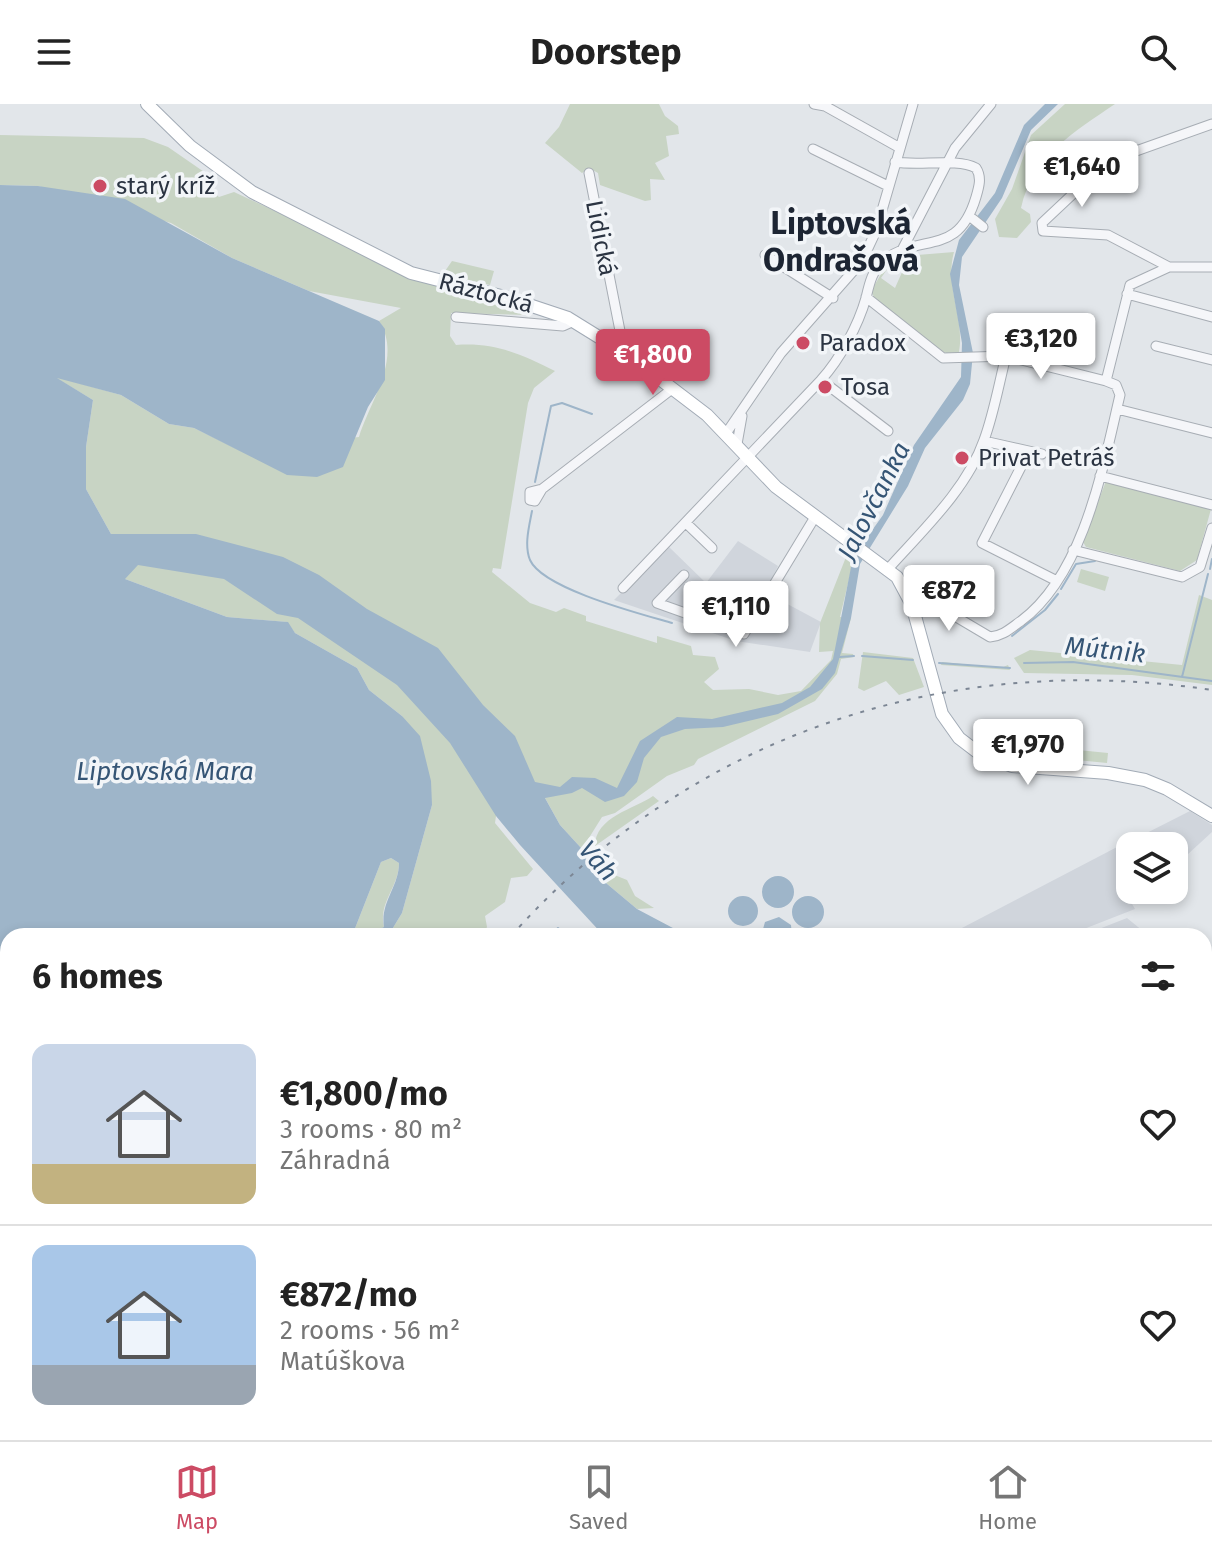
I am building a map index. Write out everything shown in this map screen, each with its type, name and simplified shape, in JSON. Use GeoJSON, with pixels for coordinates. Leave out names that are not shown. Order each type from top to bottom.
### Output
{"type":"FeatureCollection","features":[{"type":"Feature","properties":{"kind":"main road","name":"Ráztocká"},"geometry":{"type":"LineString","coordinates":[[147,104],[190,146],[224,172],[288,210],[411,273],[505,297],[574,321],[620,349],[715,421],[776,487],[870,555],[904,586]]}},
{"type":"Feature","properties":{"kind":"main road"},"geometry":{"type":"LineString","coordinates":[[904,586],[942,714],[959,738],[976,751],[1012,766],[1108,773],[1145,780],[1167,789],[1212,816]]}},
{"type":"Feature","properties":{"kind":"street"},"geometry":{"type":"LineString","coordinates":[[727,432],[781,353],[858,268],[867,252],[913,104]]}},
{"type":"Feature","properties":{"kind":"street"},"geometry":{"type":"LineString","coordinates":[[902,251],[947,162],[991,104]]}},
{"type":"Feature","properties":{"kind":"street"},"geometry":{"type":"LineString","coordinates":[[822,105],[900,148]]}},
{"type":"Feature","properties":{"kind":"street"},"geometry":{"type":"LineString","coordinates":[[1169,267],[1108,235],[1043,231],[1045,219],[1108,161],[1212,124]]}},
{"type":"Feature","properties":{"kind":"street"},"geometry":{"type":"LineString","coordinates":[[813,149],[888,186]]}},
{"type":"Feature","properties":{"kind":"street"},"geometry":{"type":"LineString","coordinates":[[623,588],[821,380],[838,357],[866,297],[872,276],[884,260],[902,251],[950,238],[968,216],[980,173],[971,165],[947,162],[926,166],[895,162]]}},
{"type":"Feature","properties":{"kind":"street","name":"Lidická"},"geometry":{"type":"LineString","coordinates":[[589,173],[622,341],[620,349]]}},
{"type":"Feature","properties":{"kind":"street"},"geometry":{"type":"LineString","coordinates":[[973,219],[983,227]]}},
{"type":"Feature","properties":{"kind":"street"},"geometry":{"type":"LineString","coordinates":[[867,252],[884,260]]}},
{"type":"Feature","properties":{"kind":"street"},"geometry":{"type":"LineString","coordinates":[[765,255],[833,298]]}},
{"type":"Feature","properties":{"kind":"street"},"geometry":{"type":"LineString","coordinates":[[1106,381],[1127,294],[1135,280],[1169,267],[1212,267]]}},
{"type":"Feature","properties":{"kind":"street"},"geometry":{"type":"LineString","coordinates":[[858,268],[872,276]]}},
{"type":"Feature","properties":{"kind":"street"},"geometry":{"type":"LineString","coordinates":[[1127,294],[1212,317]]}},
{"type":"Feature","properties":{"kind":"street"},"geometry":{"type":"LineString","coordinates":[[866,297],[936,354],[959,359],[1006,356],[1106,381],[1120,391],[1100,476],[1073,550],[1057,581],[1037,608],[998,636],[982,636],[904,586]]}},
{"type":"Feature","properties":{"kind":"street"},"geometry":{"type":"LineString","coordinates":[[456,317],[563,326],[574,321]]}},
{"type":"Feature","properties":{"kind":"street"},"geometry":{"type":"LineString","coordinates":[[1156,346],[1212,360]]}},
{"type":"Feature","properties":{"kind":"street"},"geometry":{"type":"LineString","coordinates":[[888,569],[960,483],[984,441],[1006,356]]}},
{"type":"Feature","properties":{"kind":"street"},"geometry":{"type":"LineString","coordinates":[[821,380],[888,431]]}},
{"type":"Feature","properties":{"kind":"street"},"geometry":{"type":"LineString","coordinates":[[542,489],[672,389]]}},
{"type":"Feature","properties":{"kind":"street"},"geometry":{"type":"LineString","coordinates":[[1117,409],[1212,433]]}},
{"type":"Feature","properties":{"kind":"street"},"geometry":{"type":"LineString","coordinates":[[715,421],[741,415]]}},
{"type":"Feature","properties":{"kind":"street"},"geometry":{"type":"LineString","coordinates":[[737,444],[741,415]]}},
{"type":"Feature","properties":{"kind":"street"},"geometry":{"type":"LineString","coordinates":[[984,441],[1042,454]]}},
{"type":"Feature","properties":{"kind":"street"},"geometry":{"type":"LineString","coordinates":[[1024,452],[1024,461],[982,543],[1057,581]]}},
{"type":"Feature","properties":{"kind":"street"},"geometry":{"type":"LineString","coordinates":[[1100,476],[1212,505]]}},
{"type":"Feature","properties":{"kind":"street"},"geometry":{"type":"LineString","coordinates":[[684,575],[657,603],[744,634],[815,517]]}},
{"type":"Feature","properties":{"kind":"street"},"geometry":{"type":"LineString","coordinates":[[686,523],[712,548]]}},
{"type":"Feature","properties":{"kind":"street"},"geometry":{"type":"LineString","coordinates":[[1073,550],[1182,577],[1200,567],[1212,528]]}},
{"type":"Feature","properties":{"kind":"street"},"geometry":{"type":"LineString","coordinates":[[915,616],[921,605],[935,604]]}},
{"type":"Feature","properties":{"kind":"shaded area"},"geometry":{"type":"Polygon","coordinates":[[[738,541],[778,566],[765,592],[821,622],[810,652],[736,641],[614,600],[668,546],[706,583],[738,541]]]}},
{"type":"Feature","properties":{"kind":"shaded area"},"geometry":{"type":"Polygon","coordinates":[[[1190,811],[1212,825],[1212,832],[1188,854],[1188,832],[1149,832],[1190,811]]]}},
{"type":"Feature","properties":{"kind":"shaded area"},"geometry":{"type":"Polygon","coordinates":[[[1116,848],[1116,904],[1132,904],[1135,909],[1086,928],[962,928],[1116,848]]]}},
{"type":"Feature","properties":{"kind":"shaded area"},"geometry":{"type":"Polygon","coordinates":[[[1127,918],[1139,928],[1101,928],[1127,918]]]}},
{"type":"Feature","properties":{"kind":"green space"},"geometry":{"type":"Polygon","coordinates":[[[570,104],[659,104],[665,116],[678,126],[679,134],[666,136],[669,156],[655,163],[665,180],[650,179],[651,200],[645,201],[600,185],[598,173],[589,168],[582,173],[545,143],[559,127],[570,104]]]}},
{"type":"Feature","properties":{"kind":"green space"},"geometry":{"type":"Polygon","coordinates":[[[1065,104],[1115,104],[1071,135],[1045,160],[1027,190],[1021,208],[1030,214],[1031,222],[1017,238],[999,237],[995,219],[1012,189],[1031,135],[1065,104]]]}},
{"type":"Feature","properties":{"kind":"green space"},"geometry":{"type":"Polygon","coordinates":[[[0,135],[144,138],[168,147],[210,176],[214,193],[219,197],[234,192],[369,255],[532,309],[531,315],[451,313],[450,336],[456,345],[483,345],[507,350],[555,371],[534,388],[528,403],[501,569],[493,568],[492,572],[530,603],[556,612],[564,608],[586,616],[586,621],[657,643],[657,636],[691,646],[693,655],[715,657],[719,669],[704,682],[713,690],[749,689],[778,695],[801,691],[831,660],[833,651],[819,652],[820,623],[846,557],[855,554],[840,617],[851,618],[842,653],[853,654],[854,657],[841,659],[837,674],[815,701],[698,759],[694,765],[667,776],[615,813],[602,817],[582,849],[560,825],[544,796],[496,816],[495,823],[533,869],[527,876],[511,878],[505,902],[485,916],[487,928],[393,928],[402,913],[432,805],[402,716],[369,690],[357,668],[295,633],[287,622],[227,617],[125,579],[111,534],[86,489],[86,447],[93,400],[53,376],[121,395],[169,424],[194,428],[239,450],[359,437],[386,364],[388,350],[379,321],[401,308],[309,291],[232,258],[171,223],[38,186],[0,185],[0,135]]]}},
{"type":"Feature","properties":{"kind":"green space"},"geometry":{"type":"Polygon","coordinates":[[[954,252],[952,278],[960,331],[958,356],[925,341],[875,299],[871,291],[887,264],[897,274],[888,268],[881,278],[895,288],[903,270],[892,264],[905,256],[954,252]]]}},
{"type":"Feature","properties":{"kind":"green space"},"geometry":{"type":"Polygon","coordinates":[[[452,261],[494,271],[490,285],[443,274],[452,261]]]}},
{"type":"Feature","properties":{"kind":"green space"},"geometry":{"type":"Polygon","coordinates":[[[1106,481],[1211,509],[1197,560],[1180,571],[1086,547],[1083,542],[1106,481]]]}},
{"type":"Feature","properties":{"kind":"green space"},"geometry":{"type":"Polygon","coordinates":[[[1081,569],[1109,577],[1105,591],[1077,582],[1081,569]]]}},
{"type":"Feature","properties":{"kind":"green space"},"geometry":{"type":"Polygon","coordinates":[[[1199,595],[1212,600],[1212,685],[1132,675],[1024,673],[1014,658],[1030,650],[1182,665],[1199,595]]]}},
{"type":"Feature","properties":{"kind":"green space"},"geometry":{"type":"Polygon","coordinates":[[[863,652],[913,658],[924,687],[899,695],[886,681],[864,691],[858,688],[863,652]]]}},
{"type":"Feature","properties":{"kind":"green space"},"geometry":{"type":"Polygon","coordinates":[[[942,662],[1001,668],[1008,665],[1010,670],[941,665],[942,662]]]}},
{"type":"Feature","properties":{"kind":"green space"},"geometry":{"type":"Polygon","coordinates":[[[1078,750],[1108,753],[1107,763],[1077,760],[1078,750]]]}},
{"type":"Feature","properties":{"kind":"green space"},"geometry":{"type":"Polygon","coordinates":[[[653,796],[659,801],[595,846],[601,828],[608,821],[653,796]]]}},
{"type":"Feature","properties":{"kind":"green space"},"geometry":{"type":"Polygon","coordinates":[[[391,858],[399,863],[384,910],[384,927],[355,928],[381,862],[391,858]]]}},
{"type":"Feature","properties":{"kind":"green space"},"geometry":{"type":"Polygon","coordinates":[[[603,864],[612,874],[627,880],[635,896],[654,908],[637,909],[594,873],[603,864]]]}},
{"type":"Feature","properties":{"kind":"water","name":"Liptovská Mara"},"geometry":{"type":"Polygon","coordinates":[[[1045,104],[1058,104],[1031,130],[1002,198],[962,257],[959,285],[973,353],[970,384],[963,400],[925,448],[908,486],[860,564],[851,618],[835,673],[822,689],[778,714],[723,727],[685,729],[661,737],[644,758],[637,782],[624,796],[605,802],[582,788],[545,798],[560,825],[582,849],[594,873],[637,909],[673,928],[597,928],[496,816],[450,743],[397,685],[298,618],[277,614],[224,579],[138,565],[125,579],[227,617],[288,622],[295,633],[357,668],[369,690],[402,716],[420,736],[431,781],[432,805],[402,913],[393,928],[382,928],[398,872],[399,863],[391,858],[381,862],[355,928],[0,928],[0,185],[38,186],[125,199],[232,258],[379,321],[385,329],[385,380],[368,407],[343,467],[317,477],[287,475],[194,428],[169,424],[121,395],[57,378],[93,400],[86,447],[86,489],[111,534],[196,534],[283,557],[319,575],[367,609],[438,648],[483,705],[515,736],[535,782],[560,787],[572,777],[595,778],[617,788],[640,741],[677,717],[712,719],[782,703],[810,687],[833,659],[853,557],[883,515],[914,445],[961,377],[962,343],[950,274],[959,240],[995,193],[1024,125],[1045,104]]]}},
{"type":"Feature","properties":{"kind":"water"},"geometry":{"type":"Polygon","coordinates":[[[778,876],[789,881],[794,892],[789,903],[778,908],[767,903],[762,892],[767,881],[778,876]]]}},
{"type":"Feature","properties":{"kind":"water"},"geometry":{"type":"Polygon","coordinates":[[[743,896],[754,900],[758,911],[754,922],[743,926],[732,922],[728,911],[732,900],[743,896]]]}},
{"type":"Feature","properties":{"kind":"water"},"geometry":{"type":"Polygon","coordinates":[[[808,896],[819,901],[824,912],[819,923],[808,928],[797,923],[792,912],[797,901],[808,896]]]}},
{"type":"Feature","properties":{"kind":"water"},"geometry":{"type":"Polygon","coordinates":[[[779,917],[791,928],[763,928],[765,922],[779,917]]]}},
{"type":"Feature","properties":{"kind":"waterway"},"geometry":{"type":"LineString","coordinates":[[535,482],[551,406],[562,403],[592,414]]}},
{"type":"Feature","properties":{"kind":"waterway"},"geometry":{"type":"LineString","coordinates":[[532,511],[527,548],[530,560],[539,571],[553,581],[594,599],[672,623]]}},
{"type":"Feature","properties":{"kind":"waterway","name":"Mútnik"},"geometry":{"type":"LineString","coordinates":[[1210,569],[1212,559]]}},
{"type":"Feature","properties":{"kind":"waterway"},"geometry":{"type":"LineString","coordinates":[[1061,589],[1076,564],[1095,561]]}},
{"type":"Feature","properties":{"kind":"waterway","name":"Mútnik"},"geometry":{"type":"LineString","coordinates":[[1182,677],[1208,574]]}},
{"type":"Feature","properties":{"kind":"waterway"},"geometry":{"type":"LineString","coordinates":[[1012,636],[1045,610],[1058,594]]}},
{"type":"Feature","properties":{"kind":"waterway","name":"Mútnik"},"geometry":{"type":"LineString","coordinates":[[839,657],[854,656]]}},
{"type":"Feature","properties":{"kind":"waterway","name":"Mútnik"},"geometry":{"type":"LineString","coordinates":[[862,656],[913,660]]}},
{"type":"Feature","properties":{"kind":"waterway","name":"Mútnik"},"geometry":{"type":"LineString","coordinates":[[1024,663],[1073,662],[1212,681]]}},
{"type":"Feature","properties":{"kind":"waterway","name":"Mútnik"},"geometry":{"type":"LineString","coordinates":[[939,663],[1010,668]]}},
{"type":"Feature","properties":{"kind":"railway"},"geometry":{"type":"LineString","coordinates":[[519,928],[582,866],[659,807],[742,759],[830,722],[921,697],[1016,683],[1113,681],[1212,690]]}},
{"type":"Feature","properties":{"kind":"place","name":"starý kríž"},"geometry":{"type":"Point","coordinates":[100,186]}},
{"type":"Feature","properties":{"kind":"place","name":"Paradox"},"geometry":{"type":"Point","coordinates":[803,343]}},
{"type":"Feature","properties":{"kind":"place","name":"Tosa"},"geometry":{"type":"Point","coordinates":[825,387]}},
{"type":"Feature","properties":{"kind":"place","name":"Privat Petráš"},"geometry":{"type":"Point","coordinates":[962,458]}},
{"type":"Feature","properties":{"kind":"district","name":"Liptovská Ondrašová"},"geometry":{"type":"Point","coordinates":[841,242]}},
{"type":"Feature","properties":{"kind":"water label","name":"Jalovčanka"},"geometry":{"type":"Point","coordinates":[874,501]}},
{"type":"Feature","properties":{"kind":"water label","name":"Váh"},"geometry":{"type":"Point","coordinates":[598,861]}}]}
